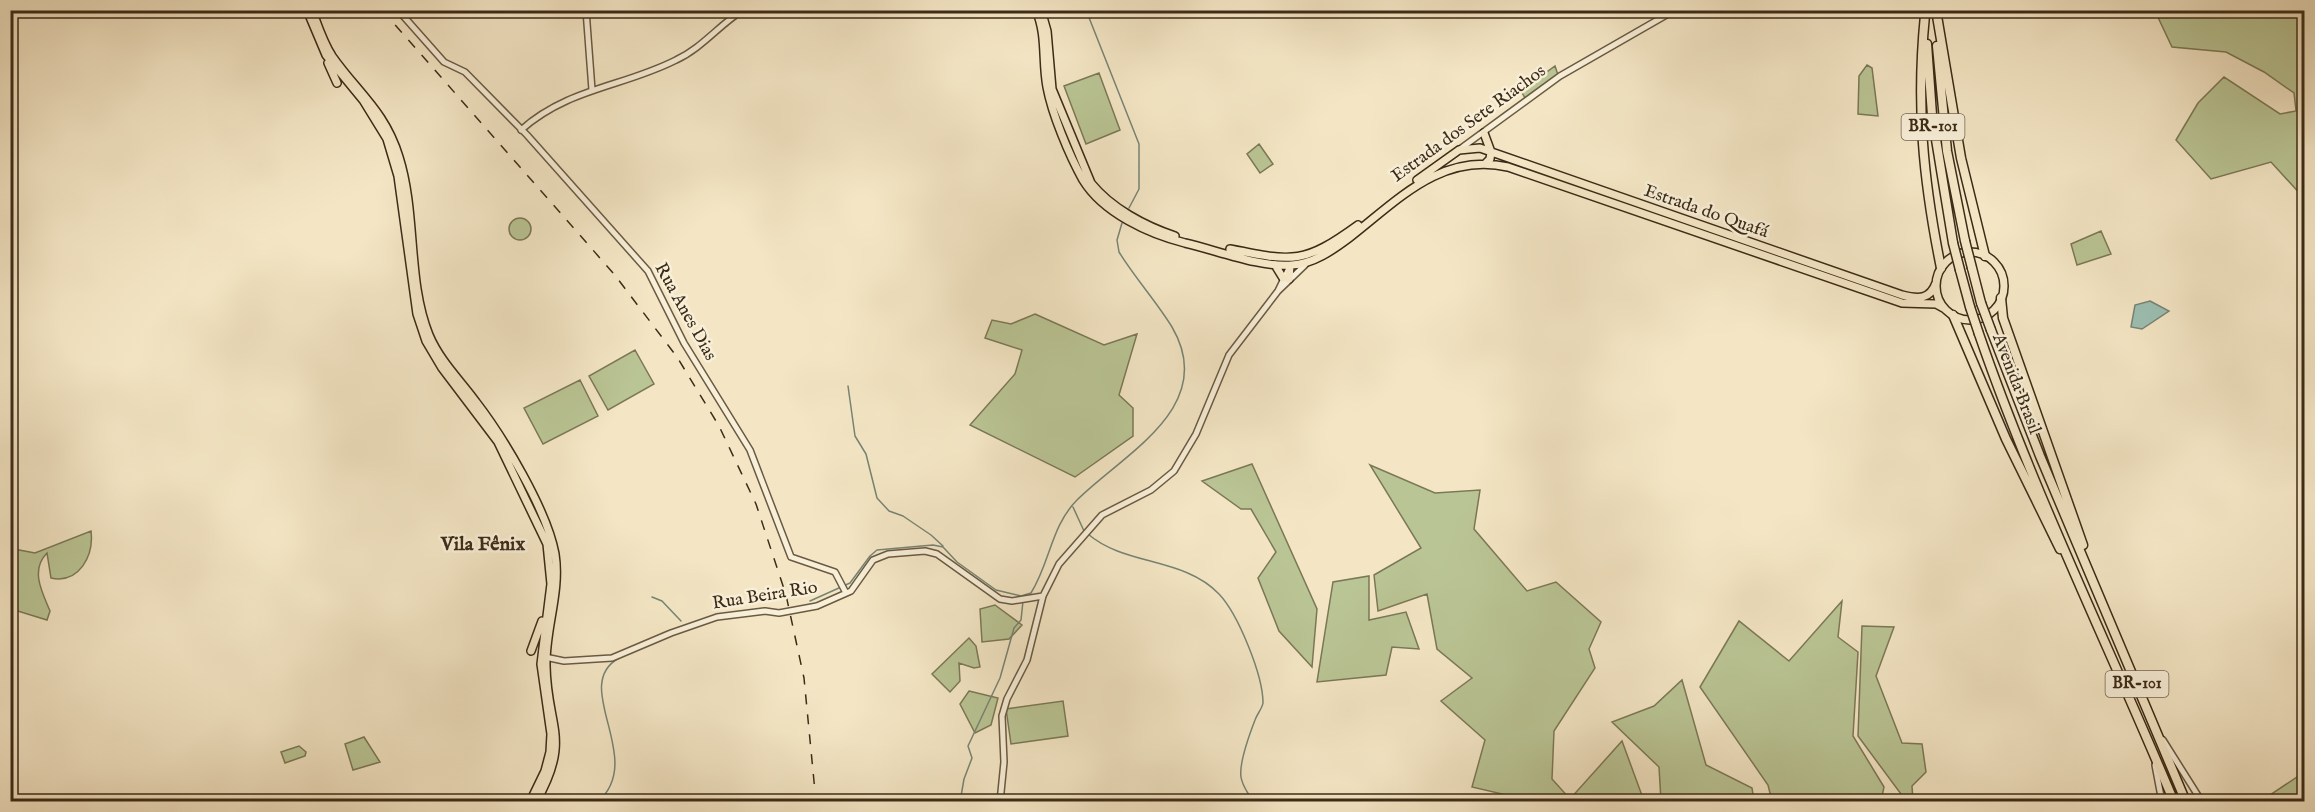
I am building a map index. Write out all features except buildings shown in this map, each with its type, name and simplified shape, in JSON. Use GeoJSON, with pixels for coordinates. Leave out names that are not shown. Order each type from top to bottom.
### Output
{"type":"FeatureCollection","features":[{"type":"Feature","properties":{"kind":"highway","name":"Avenida Brasil"},"geometry":{"type":"LineString","coordinates":[[1936,10],[1942,119],[1965,241],[1991,330],[2186,801]]}},
{"type":"Feature","properties":{"kind":"highway"},"geometry":{"type":"LineString","coordinates":[[1936,10],[1961,158],[1985,256]]}},
{"type":"Feature","properties":{"kind":"highway","name":"Avenida Brasil"},"geometry":{"type":"LineString","coordinates":[[1925,13],[1932,114],[1953,243],[1979,334],[2001,397],[2072,569],[2174,801]]}},
{"type":"Feature","properties":{"kind":"highway"},"geometry":{"type":"LineString","coordinates":[[1925,13],[1920,110],[1931,216],[1941,268]]}},
{"type":"Feature","properties":{"kind":"highway"},"geometry":{"type":"LineString","coordinates":[[2001,298],[2003,318],[2080,535],[2087,566]]}},
{"type":"Feature","properties":{"kind":"highway"},"geometry":{"type":"LineString","coordinates":[[1953,315],[2006,439],[2049,529],[2072,569]]}},
{"type":"Feature","properties":{"kind":"main road"},"geometry":{"type":"LineString","coordinates":[[306,10],[337,83]]}},
{"type":"Feature","properties":{"kind":"main road"},"geometry":{"type":"LineString","coordinates":[[312,10],[331,54],[379,114],[399,156],[406,185],[423,316],[437,352],[497,430],[549,534],[555,555],[556,580],[543,656],[557,745],[551,771],[536,801]]}},
{"type":"Feature","properties":{"kind":"main road"},"geometry":{"type":"LineString","coordinates":[[1036,10],[1043,30],[1047,88],[1069,148],[1089,189],[1104,204],[1170,239],[1275,265],[1290,266]]}},
{"type":"Feature","properties":{"kind":"main road"},"geometry":{"type":"LineString","coordinates":[[1041,10],[1047,32],[1052,89],[1082,165],[1099,193],[1128,216],[1173,235],[1282,260],[1290,266]]}},
{"type":"Feature","properties":{"kind":"main road"},"geometry":{"type":"LineString","coordinates":[[326,55],[370,109],[387,139],[400,187],[421,327],[442,368],[498,442],[543,534],[551,574],[542,691],[551,734],[550,752],[545,771],[530,801]]}},
{"type":"Feature","properties":{"kind":"main road"},"geometry":{"type":"LineString","coordinates":[[1484,133],[1491,152],[1490,159],[1485,164]]}},
{"type":"Feature","properties":{"kind":"main road","name":"Estrada do Quafá"},"geometry":{"type":"LineString","coordinates":[[1456,152],[1477,148],[1491,152],[1902,295],[1920,298],[1928,296],[1936,283]]}},
{"type":"Feature","properties":{"kind":"main road"},"geometry":{"type":"LineString","coordinates":[[1456,152],[1456,166]]}},
{"type":"Feature","properties":{"kind":"main road","name":"Estrada dos Sete Riachos"},"geometry":{"type":"LineString","coordinates":[[1282,260],[1296,258],[1330,245],[1456,152]]}},
{"type":"Feature","properties":{"kind":"main road","name":"Estrada do Quafá"},"geometry":{"type":"LineString","coordinates":[[1485,164],[1508,167],[1902,303],[1936,304],[1945,309]]}},
{"type":"Feature","properties":{"kind":"main road","name":"Estrada dos Sete Riachos"},"geometry":{"type":"LineString","coordinates":[[1290,266],[1334,250],[1433,175],[1456,166],[1485,164]]}},
{"type":"Feature","properties":{"kind":"main road"},"geometry":{"type":"LineString","coordinates":[[1976,252],[1985,256],[1996,265],[2003,277],[2001,298],[1992,312],[1983,317],[1962,319],[1953,315],[1945,309],[1937,292],[1936,283],[1941,268],[1956,255],[1976,252]]}},
{"type":"Feature","properties":{"kind":"main road"},"geometry":{"type":"LineString","coordinates":[[1275,265],[1286,279]]}},
{"type":"Feature","properties":{"kind":"main road"},"geometry":{"type":"LineString","coordinates":[[1286,279],[1290,266]]}},
{"type":"Feature","properties":{"kind":"main road"},"geometry":{"type":"LineString","coordinates":[[531,651],[547,610]]}},
{"type":"Feature","properties":{"kind":"street","name":"Rua Anes Dias"},"geometry":{"type":"LineString","coordinates":[[398,10],[451,67],[469,75],[652,278],[684,344],[750,450],[791,557],[831,570],[845,590]]}},
{"type":"Feature","properties":{"kind":"street"},"geometry":{"type":"LineString","coordinates":[[586,10],[592,90]]}},
{"type":"Feature","properties":{"kind":"street"},"geometry":{"type":"LineString","coordinates":[[521,130],[559,103],[676,60],[743,10]]}},
{"type":"Feature","properties":{"kind":"street","name":"Estrada dos Sete Riachos"},"geometry":{"type":"LineString","coordinates":[[1456,152],[1560,76],[1675,10]]}},
{"type":"Feature","properties":{"kind":"street"},"geometry":{"type":"LineString","coordinates":[[1290,266],[1296,258]]}},
{"type":"Feature","properties":{"kind":"street"},"geometry":{"type":"LineString","coordinates":[[1000,801],[1003,770],[1002,716],[1006,699],[1027,660],[1043,596],[1059,564],[1107,511],[1151,490],[1174,471],[1196,434],[1229,355],[1286,279],[1314,259]]}},
{"type":"Feature","properties":{"kind":"street","name":"Rua Beira Rio"},"geometry":{"type":"LineString","coordinates":[[543,656],[564,662],[600,657],[608,659],[717,617],[800,610],[854,587],[876,558],[925,551],[942,557],[990,594],[1006,601],[1043,596]]}},
{"type":"Feature","properties":{"kind":"street","name":"Avenida Brasil"},"geometry":{"type":"LineString","coordinates":[[2153,721],[2202,801]]}},
{"type":"Feature","properties":{"kind":"street","name":"Avenida Brasil"},"geometry":{"type":"LineString","coordinates":[[2152,749],[2162,801]]}},
{"type":"Feature","properties":{"kind":"green space"},"geometry":{"type":"Polygon","coordinates":[[[2155,11],[2304,11],[2304,198],[2271,162],[2211,179],[2176,140],[2198,103],[2224,77],[2280,114],[2296,111],[2294,93],[2264,72],[2226,52],[2172,47],[2155,11]]]}},
{"type":"Feature","properties":{"kind":"green space"},"geometry":{"type":"Polygon","coordinates":[[[1867,65],[1872,68],[1878,116],[1858,114],[1859,76],[1867,65]]]}},
{"type":"Feature","properties":{"kind":"green space"},"geometry":{"type":"Polygon","coordinates":[[[1555,66],[1558,75],[1525,98],[1521,91],[1555,66]]]}},
{"type":"Feature","properties":{"kind":"green space"},"geometry":{"type":"Polygon","coordinates":[[[1099,73],[1120,130],[1086,144],[1064,86],[1099,73]]]}},
{"type":"Feature","properties":{"kind":"green space"},"geometry":{"type":"Polygon","coordinates":[[[1259,144],[1273,164],[1260,173],[1247,154],[1259,144]]]}},
{"type":"Feature","properties":{"kind":"green space"},"geometry":{"type":"Polygon","coordinates":[[[520,218],[528,221],[531,229],[528,237],[520,240],[512,237],[509,229],[512,221],[520,218]]]}},
{"type":"Feature","properties":{"kind":"green space"},"geometry":{"type":"Polygon","coordinates":[[[2101,231],[2111,254],[2077,265],[2071,244],[2101,231]]]}},
{"type":"Feature","properties":{"kind":"green space"},"geometry":{"type":"Polygon","coordinates":[[[1035,314],[1104,345],[1137,334],[1119,395],[1133,408],[1133,436],[1075,477],[970,425],[1015,374],[1022,350],[985,338],[992,320],[1011,324],[1035,314]]]}},
{"type":"Feature","properties":{"kind":"green space"},"geometry":{"type":"Polygon","coordinates":[[[635,350],[654,384],[608,410],[589,376],[635,350]]]}},
{"type":"Feature","properties":{"kind":"green space"},"geometry":{"type":"Polygon","coordinates":[[[580,380],[598,416],[543,444],[524,408],[580,380]]]}},
{"type":"Feature","properties":{"kind":"green space"},"geometry":{"type":"Polygon","coordinates":[[[1252,464],[1317,609],[1312,667],[1279,631],[1258,578],[1276,552],[1251,509],[1241,509],[1202,481],[1252,464]]]}},
{"type":"Feature","properties":{"kind":"green space"},"geometry":{"type":"Polygon","coordinates":[[[1370,465],[1435,493],[1480,490],[1474,529],[1527,591],[1556,582],[1601,622],[1589,649],[1595,668],[1554,731],[1552,779],[1570,799],[1622,741],[1644,801],[1514,801],[1515,797],[1472,787],[1485,740],[1441,701],[1472,678],[1437,649],[1427,594],[1378,611],[1374,575],[1421,548],[1370,465]]]}},
{"type":"Feature","properties":{"kind":"green space"},"geometry":{"type":"Polygon","coordinates":[[[91,531],[87,558],[83,566],[69,577],[51,578],[47,553],[42,560],[38,574],[50,611],[47,620],[11,609],[11,544],[14,549],[35,553],[91,531]]]}},
{"type":"Feature","properties":{"kind":"green space"},"geometry":{"type":"Polygon","coordinates":[[[1369,576],[1369,620],[1406,612],[1419,649],[1392,647],[1386,675],[1317,682],[1333,582],[1369,576]]]}},
{"type":"Feature","properties":{"kind":"green space"},"geometry":{"type":"Polygon","coordinates":[[[1842,601],[1838,637],[1858,652],[1853,736],[1884,787],[1881,801],[1772,801],[1768,785],[1700,687],[1739,621],[1789,661],[1842,601]]]}},
{"type":"Feature","properties":{"kind":"green space"},"geometry":{"type":"Polygon","coordinates":[[[995,605],[1022,625],[1009,639],[982,642],[980,609],[995,605]]]}},
{"type":"Feature","properties":{"kind":"green space"},"geometry":{"type":"Polygon","coordinates":[[[1862,626],[1894,627],[1876,676],[1902,743],[1922,744],[1926,772],[1912,786],[1913,801],[1897,801],[1901,794],[1858,736],[1862,626]]]}},
{"type":"Feature","properties":{"kind":"green space"},"geometry":{"type":"Polygon","coordinates":[[[969,638],[976,646],[980,667],[974,668],[959,663],[960,681],[950,692],[932,674],[969,638]]]}},
{"type":"Feature","properties":{"kind":"green space"},"geometry":{"type":"Polygon","coordinates":[[[1682,680],[1706,765],[1752,788],[1754,801],[1661,801],[1659,767],[1612,722],[1654,706],[1682,680]]]}},
{"type":"Feature","properties":{"kind":"green space"},"geometry":{"type":"Polygon","coordinates":[[[969,691],[998,698],[991,725],[975,733],[960,704],[969,691]]]}},
{"type":"Feature","properties":{"kind":"green space"},"geometry":{"type":"Polygon","coordinates":[[[1063,701],[1068,736],[1011,744],[1006,709],[1063,701]]]}},
{"type":"Feature","properties":{"kind":"green space"},"geometry":{"type":"Polygon","coordinates":[[[364,737],[380,762],[353,770],[345,744],[364,737]]]}},
{"type":"Feature","properties":{"kind":"green space"},"geometry":{"type":"Polygon","coordinates":[[[299,746],[306,752],[305,756],[285,763],[281,752],[299,746]]]}},
{"type":"Feature","properties":{"kind":"green space"},"geometry":{"type":"Polygon","coordinates":[[[2297,777],[2304,779],[2304,801],[2261,801],[2297,777]]]}},
{"type":"Feature","properties":{"kind":"water"},"geometry":{"type":"Polygon","coordinates":[[[2150,301],[2169,311],[2142,329],[2131,327],[2135,305],[2150,301]]]}},
{"type":"Feature","properties":{"kind":"waterway"},"geometry":{"type":"LineString","coordinates":[[1086,10],[1139,144],[1139,189],[1129,208]]}},
{"type":"Feature","properties":{"kind":"waterway"},"geometry":{"type":"LineString","coordinates":[[810,601],[850,583],[877,550],[933,545],[943,547],[957,562],[996,590],[1021,596],[1031,593],[1068,510],[1140,446],[1159,426],[1175,405],[1183,381],[1183,356],[1172,327],[1119,252],[1117,240],[1122,223]]}},
{"type":"Feature","properties":{"kind":"waterway"},"geometry":{"type":"LineString","coordinates":[[848,386],[855,436],[866,454],[877,498],[889,511],[903,516],[943,546]]}},
{"type":"Feature","properties":{"kind":"waterway"},"geometry":{"type":"LineString","coordinates":[[1073,507],[1084,531]]}},
{"type":"Feature","properties":{"kind":"waterway"},"geometry":{"type":"LineString","coordinates":[[1088,534],[1119,552],[1189,574],[1205,582],[1226,603],[1248,646],[1262,691],[1263,703],[1248,740],[1241,771],[1243,784],[1253,802]]}},
{"type":"Feature","properties":{"kind":"waterway"},"geometry":{"type":"LineString","coordinates":[[652,597],[662,601],[681,621]]}},
{"type":"Feature","properties":{"kind":"waterway"},"geometry":{"type":"LineString","coordinates":[[960,802],[964,779],[972,758],[968,746],[1000,678],[1014,628],[1021,620],[1023,601]]}},
{"type":"Feature","properties":{"kind":"waterway"},"geometry":{"type":"LineString","coordinates":[[598,802],[611,784],[615,765],[613,744],[603,704],[602,686],[606,670],[619,658]]}},
{"type":"Feature","properties":{"kind":"railway"},"geometry":{"type":"LineString","coordinates":[[382,10],[614,274],[677,357],[719,426],[756,504],[786,595],[804,678],[816,802]]}},
{"type":"Feature","properties":{"kind":"district","name":"Vila Fênix"},"geometry":{"type":"Point","coordinates":[483,544]}}]}
